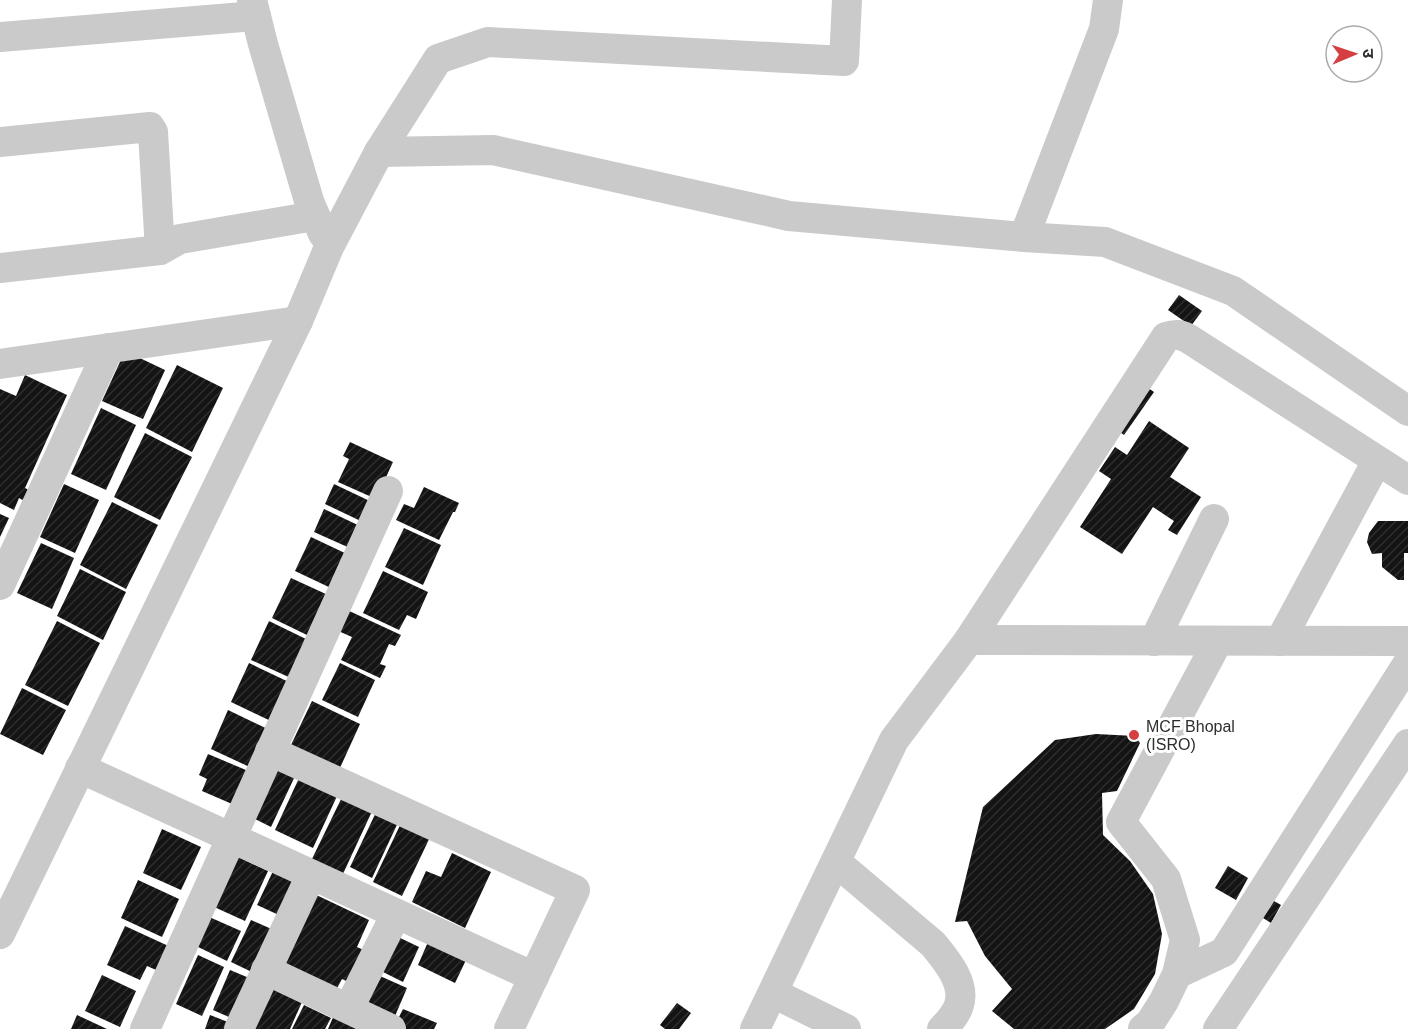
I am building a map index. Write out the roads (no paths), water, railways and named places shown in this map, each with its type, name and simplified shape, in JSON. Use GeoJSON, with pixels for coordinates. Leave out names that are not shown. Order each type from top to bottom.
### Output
{"type":"FeatureCollection","features":[{"type":"Feature","properties":{"kind":"street"},"geometry":{"type":"LineString","coordinates":[[0,934],[7,904],[80,768],[297,321],[329,247],[379,152],[438,59],[488,42],[844,61],[847,0]]}},
{"type":"Feature","properties":{"kind":"street"},"geometry":{"type":"LineString","coordinates":[[1024,237],[1104,29],[1108,0]]}},
{"type":"Feature","properties":{"kind":"street"},"geometry":{"type":"LineString","coordinates":[[0,37],[254,8],[302,179],[329,247]]}},
{"type":"Feature","properties":{"kind":"street"},"geometry":{"type":"LineString","coordinates":[[0,142],[150,127],[153,132],[160,250]]}},
{"type":"Feature","properties":{"kind":"street"},"geometry":{"type":"LineString","coordinates":[[379,152],[494,150],[789,216],[1105,242],[1233,291],[1408,411]]}},
{"type":"Feature","properties":{"kind":"street"},"geometry":{"type":"LineString","coordinates":[[0,268],[160,250],[180,239],[315,216]]}},
{"type":"Feature","properties":{"kind":"street"},"geometry":{"type":"LineString","coordinates":[[0,364],[297,321]]}},
{"type":"Feature","properties":{"kind":"street"},"geometry":{"type":"LineString","coordinates":[[755,1029],[894,740],[969,640],[1166,337],[1175,334],[1183,335],[1408,480]]}},
{"type":"Feature","properties":{"kind":"street"},"geometry":{"type":"LineString","coordinates":[[0,585],[110,348]]}},
{"type":"Feature","properties":{"kind":"street"},"geometry":{"type":"LineString","coordinates":[[1280,641],[1377,461]]}},
{"type":"Feature","properties":{"kind":"street"},"geometry":{"type":"LineString","coordinates":[[145,1029],[388,490]]}},
{"type":"Feature","properties":{"kind":"street"},"geometry":{"type":"LineString","coordinates":[[1154,641],[1214,519]]}},
{"type":"Feature","properties":{"kind":"street"},"geometry":{"type":"LineString","coordinates":[[969,640],[1408,641]]}},
{"type":"Feature","properties":{"kind":"street"},"geometry":{"type":"LineString","coordinates":[[1143,1029],[1150,1023],[1164,1001],[1177,974],[1185,940],[1166,879],[1121,822],[1218,641]]}},
{"type":"Feature","properties":{"kind":"street"},"geometry":{"type":"LineString","coordinates":[[1177,974],[1224,952],[1408,663]]}},
{"type":"Feature","properties":{"kind":"street"},"geometry":{"type":"LineString","coordinates":[[1218,1029],[1408,744]]}},
{"type":"Feature","properties":{"kind":"street"},"geometry":{"type":"LineString","coordinates":[[270,751],[574,890],[509,1029]]}},
{"type":"Feature","properties":{"kind":"street"},"geometry":{"type":"LineString","coordinates":[[80,768],[534,977]]}},
{"type":"Feature","properties":{"kind":"street"},"geometry":{"type":"LineString","coordinates":[[836,862],[933,944],[945,959],[957,981],[960,993],[959,1004],[953,1017],[942,1029]]}},
{"type":"Feature","properties":{"kind":"street"},"geometry":{"type":"LineString","coordinates":[[239,1029],[311,875]]}},
{"type":"Feature","properties":{"kind":"street"},"geometry":{"type":"LineString","coordinates":[[349,1008],[396,914]]}},
{"type":"Feature","properties":{"kind":"street"},"geometry":{"type":"LineString","coordinates":[[266,969],[391,1029]]}},
{"type":"Feature","properties":{"kind":"street"},"geometry":{"type":"LineString","coordinates":[[772,993],[846,1029]]}},
{"type":"Feature","properties":{"kind":"place","name":"MCF Bhopal (ISRO)"},"geometry":{"type":"Point","coordinates":[1134,735]}}]}
